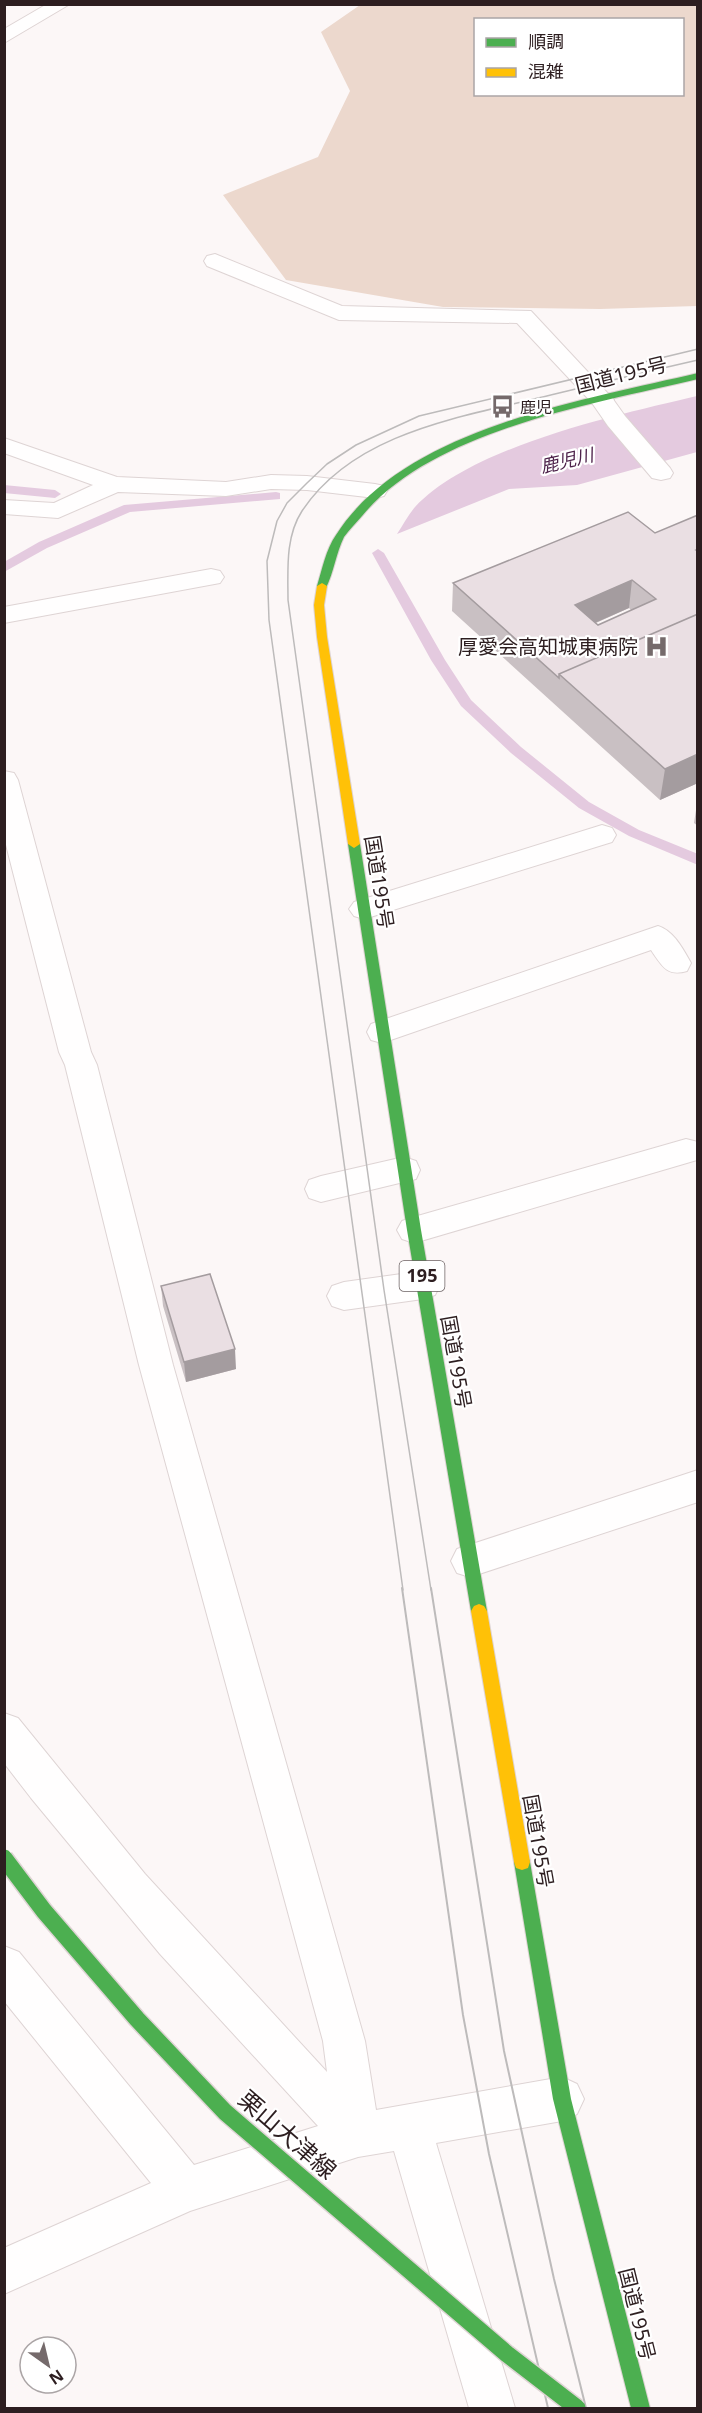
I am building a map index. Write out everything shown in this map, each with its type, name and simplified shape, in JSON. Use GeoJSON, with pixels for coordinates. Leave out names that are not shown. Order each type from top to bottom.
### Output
{"type":"FeatureCollection","features":[{"type":"Feature","properties":{"kind":"main road","name":"国道195号"},"geometry":{"type":"LineString","coordinates":[[641,2409],[562,2099],[404,1170],[322,637],[319,603],[324,574],[332,549],[358,510],[375,491],[421,459],[510,425],[698,376]]}},
{"type":"Feature","properties":{"kind":"main road","name":"栗山大津線"},"geometry":{"type":"LineString","coordinates":[[4,1858],[44,1911],[137,2019],[225,2112],[507,2354],[577,2409]]}},
{"type":"Feature","properties":{"kind":"street"},"geometry":{"type":"LineString","coordinates":[[4,37],[60,4]]}},
{"type":"Feature","properties":{"kind":"street"},"geometry":{"type":"LineString","coordinates":[[215,261],[339,313],[523,316],[602,400],[616,422],[662,473]]}},
{"type":"Feature","properties":{"kind":"street"},"geometry":{"type":"LineString","coordinates":[[452,340],[447,327],[453,315]]}},
{"type":"Feature","properties":{"kind":"street"},"geometry":{"type":"LineString","coordinates":[[4,445],[114,484],[226,489],[271,482],[307,483],[375,491]]}},
{"type":"Feature","properties":{"kind":"street"},"geometry":{"type":"LineString","coordinates":[[4,507],[58,511],[114,484]]}},
{"type":"Feature","properties":{"kind":"street"},"geometry":{"type":"LineString","coordinates":[[4,615],[211,577]]}},
{"type":"Feature","properties":{"kind":"street"},"geometry":{"type":"LineString","coordinates":[[4,780],[75,1052],[81,1065],[156,1365],[344,2041],[358,2136]]}},
{"type":"Feature","properties":{"kind":"street"},"geometry":{"type":"LineString","coordinates":[[364,909],[602,836]]}},
{"type":"Feature","properties":{"kind":"street"},"geometry":{"type":"LineString","coordinates":[[382,1032],[658,937],[675,963]]}},
{"type":"Feature","properties":{"kind":"street"},"geometry":{"type":"LineString","coordinates":[[414,1230],[686,1151]]}},
{"type":"Feature","properties":{"kind":"street"},"geometry":{"type":"LineString","coordinates":[[321,1189],[404,1170]]}},
{"type":"Feature","properties":{"kind":"street"},"geometry":{"type":"LineString","coordinates":[[344,1296],[423,1285]]}},
{"type":"Feature","properties":{"kind":"street"},"geometry":{"type":"LineString","coordinates":[[470,1561],[698,1486]]}},
{"type":"Feature","properties":{"kind":"street"},"geometry":{"type":"LineString","coordinates":[[4,1731],[57,1802],[140,1902],[284,2061],[358,2136]]}},
{"type":"Feature","properties":{"kind":"street"},"geometry":{"type":"LineString","coordinates":[[4,1967],[186,2190]]}},
{"type":"Feature","properties":{"kind":"street"},"geometry":{"type":"LineString","coordinates":[[4,2271],[186,2190],[358,2136],[408,2125],[562,2099]]}},
{"type":"Feature","properties":{"kind":"street"},"geometry":{"type":"LineString","coordinates":[[408,2125],[431,2196],[492,2409]]}},
{"type":"Feature","properties":{"kind":"shaded area"},"geometry":{"type":"Polygon","coordinates":[[[360,5],[697,5],[697,306],[600,309],[443,307],[286,280],[223,195],[318,157],[350,91],[321,32],[360,5]]]}},
{"type":"Feature","properties":{"kind":"water","name":"鹿児川"},"geometry":{"type":"Polygon","coordinates":[[[697,396],[697,452],[577,485],[509,489],[397,534],[415,507],[440,485],[508,450],[588,423],[697,396]]]}},
{"type":"Feature","properties":{"kind":"building"},"geometry":{"type":"Polygon","coordinates":[[[628,512],[655,533],[698,515],[698,549],[696,550],[698,551],[698,614],[559,674],[559,678],[453,583],[628,512]],[[632,580],[575,605],[598,625],[656,599],[632,580]]]}},
{"type":"Feature","properties":{"kind":"building"},"geometry":{"type":"Polygon","coordinates":[[[698,614],[698,754],[665,769],[559,674],[698,614]]]}},
{"type":"Feature","properties":{"kind":"building"},"geometry":{"type":"Polygon","coordinates":[[[210,1274],[235,1349],[184,1362],[161,1286],[210,1274]]]}},
{"type":"Feature","properties":{"kind":"waterway"},"geometry":{"type":"LineString","coordinates":[[4,489],[55,494]]}},
{"type":"Feature","properties":{"kind":"waterway"},"geometry":{"type":"LineString","coordinates":[[4,568],[43,545],[128,508],[276,496]]}},
{"type":"Feature","properties":{"kind":"waterway"},"geometry":{"type":"LineString","coordinates":[[378,553],[438,660],[466,703],[516,750],[584,805],[634,833],[698,860]]}},
{"type":"Feature","properties":{"kind":"tram line"},"geometry":{"type":"LineString","coordinates":[[403,1590],[269,620],[267,561],[277,521],[287,503],[327,464],[356,445],[419,416],[698,349]]}},
{"type":"Feature","properties":{"kind":"tram line"},"geometry":{"type":"LineString","coordinates":[[431,1590],[384,1290],[288,600],[290,543],[302,511],[323,485],[349,464],[377,447],[408,433],[474,413],[698,360]]}},
{"type":"Feature","properties":{"kind":"tram line"},"geometry":{"type":"LineString","coordinates":[[402,1588],[463,2015],[489,2154],[548,2408]]}},
{"type":"Feature","properties":{"kind":"tram line"},"geometry":{"type":"LineString","coordinates":[[431,1588],[504,2051],[554,2279],[586,2408]]}},
{"type":"Feature","properties":{"kind":"traffic: fast"},"geometry":{"type":"LineString","coordinates":[[322,586],[340,536],[373,496],[419,463],[474,438],[533,417],[698,376]]}},
{"type":"Feature","properties":{"kind":"traffic: fast"},"geometry":{"type":"LineString","coordinates":[[354,844],[414,1230],[479,1611]]}},
{"type":"Feature","properties":{"kind":"traffic: fast"},"geometry":{"type":"LineString","coordinates":[[4,1858],[44,1911],[137,2019],[225,2112],[507,2354],[577,2408]]}},
{"type":"Feature","properties":{"kind":"traffic: fast"},"geometry":{"type":"LineString","coordinates":[[522,1862],[562,2099],[641,2408]]}},
{"type":"Feature","properties":{"kind":"traffic: slow"},"geometry":{"type":"LineString","coordinates":[[322,586],[319,605],[322,637],[354,844]]}},
{"type":"Feature","properties":{"kind":"traffic: slow"},"geometry":{"type":"LineString","coordinates":[[479,1611],[522,1862]]}},
{"type":"Feature","properties":{"kind":"place","name":"鹿児"},"geometry":{"type":"Point","coordinates":[502,407]}},
{"type":"Feature","properties":{"kind":"place","name":"厚愛会高知城東病院"},"geometry":{"type":"Point","coordinates":[656,647]}}]}
